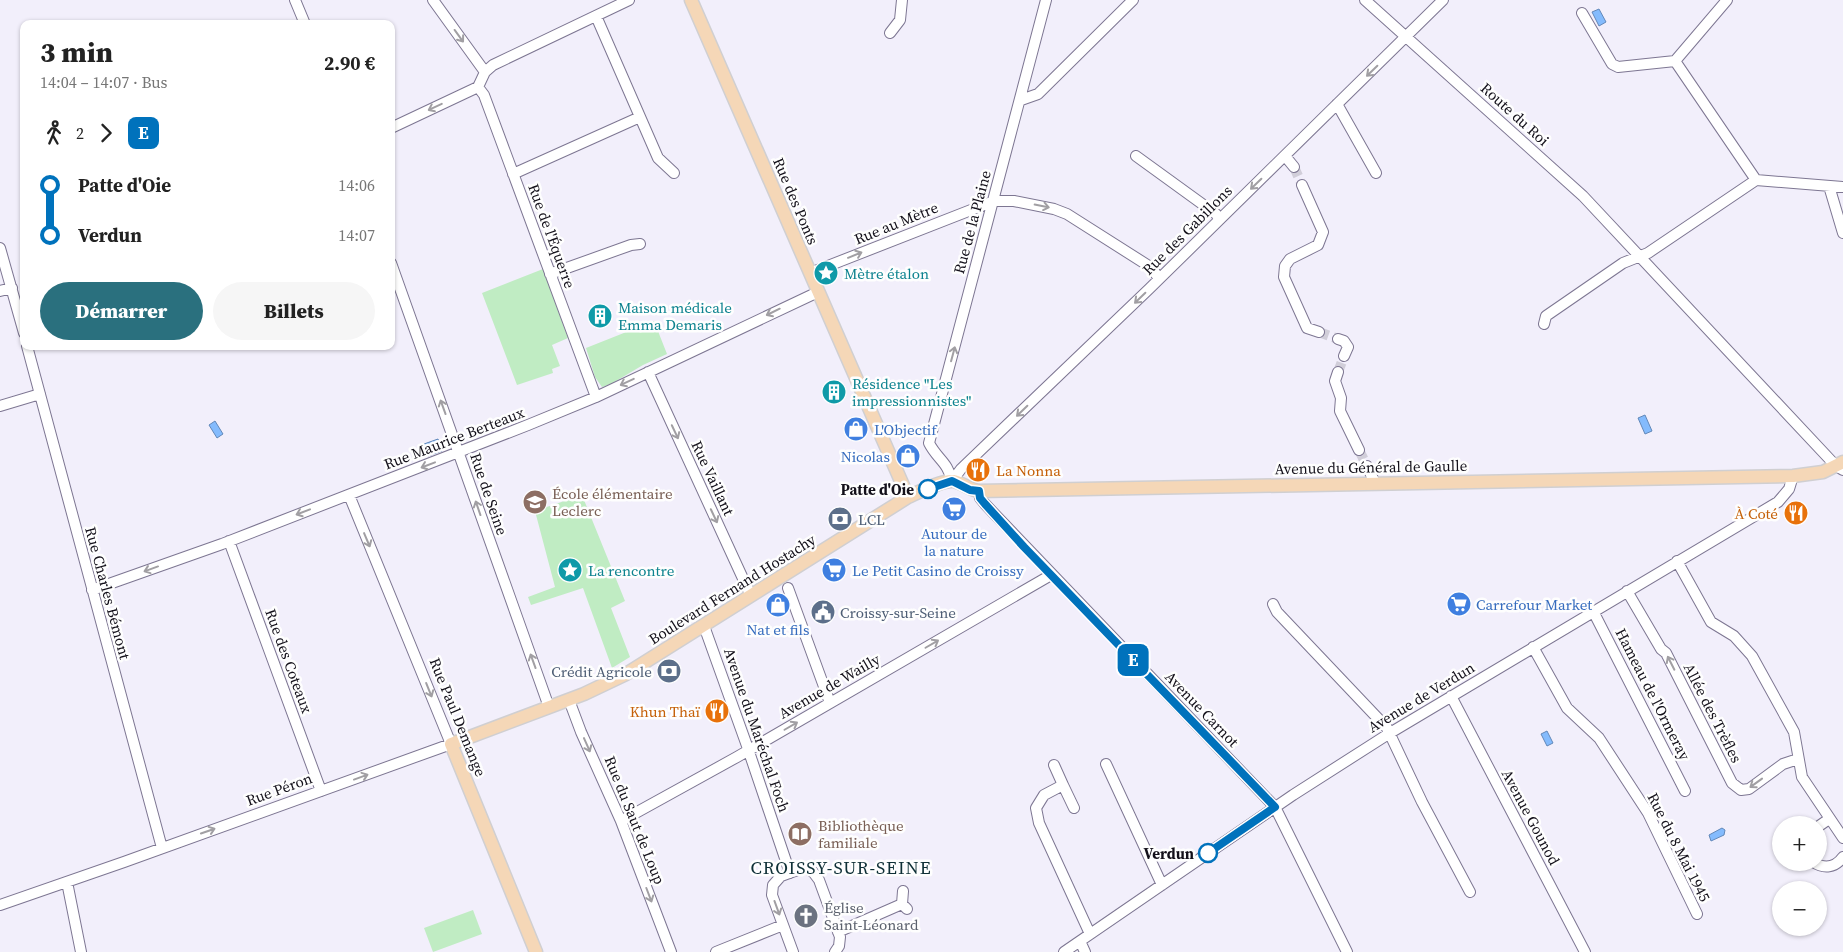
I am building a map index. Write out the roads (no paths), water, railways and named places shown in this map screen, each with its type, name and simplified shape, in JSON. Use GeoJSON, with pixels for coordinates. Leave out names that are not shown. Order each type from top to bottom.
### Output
{"type":"FeatureCollection","features":[{"type":"Feature","properties":{"kind":"main road","name":"Rue des Ponts"},"geometry":{"type":"LineString","coordinates":[[691,0],[908,497]]}},
{"type":"Feature","properties":{"kind":"main road","name":"Avenue du Général de Gaulle"},"geometry":{"type":"LineString","coordinates":[[952,481],[970,490],[979,491],[1793,476],[1823,472],[1841,466]]}},
{"type":"Feature","properties":{"kind":"main road","name":"Boulevard Fernand Hostachy"},"geometry":{"type":"LineString","coordinates":[[569,700],[626,674],[908,497],[942,483],[952,481]]}},
{"type":"Feature","properties":{"kind":"main road","name":"Rue Péron"},"geometry":{"type":"LineString","coordinates":[[451,744],[569,700]]}},
{"type":"Feature","properties":{"kind":"main road","name":"Rue Paul Demange"},"geometry":{"type":"LineString","coordinates":[[451,744],[536,952]]}},
{"type":"Feature","properties":{"kind":"street"},"geometry":{"type":"LineString","coordinates":[[296,0],[303,20]]}},
{"type":"Feature","properties":{"kind":"street"},"geometry":{"type":"LineString","coordinates":[[433,0],[485,72]]}},
{"type":"Feature","properties":{"kind":"street"},"geometry":{"type":"LineString","coordinates":[[395,126],[478,87],[485,72],[493,65],[629,0]]}},
{"type":"Feature","properties":{"kind":"street"},"geometry":{"type":"LineString","coordinates":[[890,33],[900,20],[902,0]]}},
{"type":"Feature","properties":{"kind":"street","name":"Rue de la Plaine"},"geometry":{"type":"LineString","coordinates":[[952,481],[947,466],[933,451],[929,443],[1046,0]]}},
{"type":"Feature","properties":{"kind":"street"},"geometry":{"type":"LineString","coordinates":[[1021,100],[1038,94],[1133,0]]}},
{"type":"Feature","properties":{"kind":"street","name":"Route du Roi"},"geometry":{"type":"LineString","coordinates":[[1366,0],[1583,196],[1639,257],[1841,466]]}},
{"type":"Feature","properties":{"kind":"street","name":"Rue des Gabillons"},"geometry":{"type":"LineString","coordinates":[[952,481],[961,469],[1159,279],[1443,0]]}},
{"type":"Feature","properties":{"kind":"street"},"geometry":{"type":"LineString","coordinates":[[1582,13],[1612,64],[1618,67],[1676,61],[1727,0]]}},
{"type":"Feature","properties":{"kind":"street"},"geometry":{"type":"LineString","coordinates":[[596,16],[658,158],[674,173]]}},
{"type":"Feature","properties":{"kind":"street"},"geometry":{"type":"LineString","coordinates":[[1676,61],[1756,180]]}},
{"type":"Feature","properties":{"kind":"street","name":"Rue de l'Équerre"},"geometry":{"type":"LineString","coordinates":[[478,87],[484,95],[596,397]]}},
{"type":"Feature","properties":{"kind":"street"},"geometry":{"type":"LineString","coordinates":[[1337,104],[1376,172]]}},
{"type":"Feature","properties":{"kind":"street"},"geometry":{"type":"LineString","coordinates":[[513,174],[640,117]]}},
{"type":"Feature","properties":{"kind":"street"},"geometry":{"type":"LineString","coordinates":[[1136,156],[1216,214],[1219,219]]}},
{"type":"Feature","properties":{"kind":"street"},"geometry":{"type":"LineString","coordinates":[[1285,156],[1294,167]]}},
{"type":"Feature","properties":{"kind":"street"},"geometry":{"type":"LineString","coordinates":[[1544,324],[1546,316],[1623,263],[1648,253],[1756,180],[1843,187]]}},
{"type":"Feature","properties":{"kind":"street"},"geometry":{"type":"LineString","coordinates":[[1302,185],[1323,232],[1318,245],[1290,259],[1285,266],[1284,277],[1307,328],[1319,332]]}},
{"type":"Feature","properties":{"kind":"street"},"geometry":{"type":"LineString","coordinates":[[1830,186],[1843,233]]}},
{"type":"Feature","properties":{"kind":"street"},"geometry":{"type":"LineString","coordinates":[[994,200],[1014,201],[1054,209],[1067,214],[1152,268],[1159,279]]}},
{"type":"Feature","properties":{"kind":"street","name":"Rue au Mètre"},"geometry":{"type":"LineString","coordinates":[[810,273],[994,200]]}},
{"type":"Feature","properties":{"kind":"street"},"geometry":{"type":"LineString","coordinates":[[550,274],[631,245],[640,244]]}},
{"type":"Feature","properties":{"kind":"street"},"geometry":{"type":"LineString","coordinates":[[0,248],[20,318]]}},
{"type":"Feature","properties":{"kind":"street","name":"Rue de Seine"},"geometry":{"type":"LineString","coordinates":[[395,274],[549,707]]}},
{"type":"Feature","properties":{"kind":"street"},"geometry":{"type":"LineString","coordinates":[[0,291],[12,288]]}},
{"type":"Feature","properties":{"kind":"street","name":"Rue Maurice Berteaux"},"geometry":{"type":"LineString","coordinates":[[92,590],[229,541],[459,453],[596,397],[818,292]]}},
{"type":"Feature","properties":{"kind":"street"},"geometry":{"type":"LineString","coordinates":[[1338,339],[1348,347],[1344,356]]}},
{"type":"Feature","properties":{"kind":"street","name":"Rue Charles Bémont"},"geometry":{"type":"LineString","coordinates":[[28,350],[162,848]]}},
{"type":"Feature","properties":{"kind":"street","name":"Rue Vaillant"},"geometry":{"type":"LineString","coordinates":[[648,372],[751,596]]}},
{"type":"Feature","properties":{"kind":"street"},"geometry":{"type":"LineString","coordinates":[[1338,372],[1335,381],[1341,398],[1340,411],[1359,450]]}},
{"type":"Feature","properties":{"kind":"street"},"geometry":{"type":"LineString","coordinates":[[0,406],[40,394]]}},
{"type":"Feature","properties":{"kind":"street"},"geometry":{"type":"LineString","coordinates":[[1367,466],[1375,483]]}},
{"type":"Feature","properties":{"kind":"street","name":"Avenue de Verdun"},"geometry":{"type":"LineString","coordinates":[[1064,952],[1275,807],[1390,733],[1778,502],[1790,489],[1793,476]]}},
{"type":"Feature","properties":{"kind":"street","name":"Avenue Carnot"},"geometry":{"type":"LineString","coordinates":[[979,491],[980,498],[985,504],[1051,575],[1275,807],[1346,952]]}},
{"type":"Feature","properties":{"kind":"street","name":"Rue Paul Demange"},"geometry":{"type":"LineString","coordinates":[[348,494],[451,744]]}},
{"type":"Feature","properties":{"kind":"street","name":"Rue des Coteaux"},"geometry":{"type":"LineString","coordinates":[[229,541],[321,791]]}},
{"type":"Feature","properties":{"kind":"street"},"geometry":{"type":"LineString","coordinates":[[1677,561],[1711,622],[1734,636],[1752,656],[1794,732],[1802,777],[1843,838]]}},
{"type":"Feature","properties":{"kind":"street","name":"Avenue de Wailly"},"geometry":{"type":"LineString","coordinates":[[621,821],[749,750],[1051,575]]}},
{"type":"Feature","properties":{"kind":"street"},"geometry":{"type":"LineString","coordinates":[[788,588],[830,703]]}},
{"type":"Feature","properties":{"kind":"street","name":"Allée des Trèfles"},"geometry":{"type":"LineString","coordinates":[[1627,591],[1661,649],[1666,653],[1732,784],[1741,790],[1748,789],[1783,764],[1798,759]]}},
{"type":"Feature","properties":{"kind":"street"},"geometry":{"type":"LineString","coordinates":[[1273,604],[1277,612],[1387,728],[1422,802],[1470,892]]}},
{"type":"Feature","properties":{"kind":"street","name":"Hameau de l'Ormeray"},"geometry":{"type":"LineString","coordinates":[[1594,611],[1685,791]]}},
{"type":"Feature","properties":{"kind":"street","name":"Avenue du Maréchal Foch"},"geometry":{"type":"LineString","coordinates":[[704,626],[749,750],[790,873]]}},
{"type":"Feature","properties":{"kind":"street","name":"Rue du 8 Mai 1945"},"geometry":{"type":"LineString","coordinates":[[1533,647],[1567,708],[1598,738],[1648,813],[1697,914]]}},
{"type":"Feature","properties":{"kind":"street","name":"Avenue Gounod"},"geometry":{"type":"LineString","coordinates":[[1451,696],[1585,952]]}},
{"type":"Feature","properties":{"kind":"street","name":"Rue du Saut de Loup"},"geometry":{"type":"LineString","coordinates":[[569,700],[581,732],[621,821],[671,952]]}},
{"type":"Feature","properties":{"kind":"street","name":"Rue Péron"},"geometry":{"type":"LineString","coordinates":[[0,905],[451,744]]}},
{"type":"Feature","properties":{"kind":"street"},"geometry":{"type":"LineString","coordinates":[[1106,764],[1162,885]]}},
{"type":"Feature","properties":{"kind":"street"},"geometry":{"type":"LineString","coordinates":[[1054,765],[1074,808]]}},
{"type":"Feature","properties":{"kind":"street"},"geometry":{"type":"LineString","coordinates":[[1063,785],[1044,795],[1036,808],[1039,823],[1090,934]]}},
{"type":"Feature","properties":{"kind":"street"},"geometry":{"type":"LineString","coordinates":[[1827,867],[1836,864],[1843,857]]}},
{"type":"Feature","properties":{"kind":"street"},"geometry":{"type":"LineString","coordinates":[[792,952],[772,895],[772,889],[777,878],[805,869],[812,871],[817,876],[838,932],[840,943],[835,952]]}},
{"type":"Feature","properties":{"kind":"street"},"geometry":{"type":"LineString","coordinates":[[66,882],[81,952]]}},
{"type":"Feature","properties":{"kind":"street"},"geometry":{"type":"LineString","coordinates":[[838,932],[905,906],[903,891]]}},
{"type":"Feature","properties":{"kind":"street"},"geometry":{"type":"LineString","coordinates":[[716,952],[783,925]]}},
{"type":"Feature","properties":{"kind":"street"},"geometry":{"type":"LineString","coordinates":[[1080,941],[1085,952]]}},
{"type":"Feature","properties":{"kind":"water"},"geometry":{"type":"Polygon","coordinates":[[[1599,9],[1606,22],[1599,26],[1592,12],[1599,9]]]}},
{"type":"Feature","properties":{"kind":"water"},"geometry":{"type":"Polygon","coordinates":[[[1645,415],[1652,431],[1645,434],[1638,418],[1645,415]]]}},
{"type":"Feature","properties":{"kind":"water"},"geometry":{"type":"Polygon","coordinates":[[[215,421],[223,434],[217,438],[209,425],[215,421]]]}},
{"type":"Feature","properties":{"kind":"water"},"geometry":{"type":"Polygon","coordinates":[[[438,439],[442,451],[428,456],[424,444],[438,439]]]}},
{"type":"Feature","properties":{"kind":"water"},"geometry":{"type":"Polygon","coordinates":[[[1547,731],[1553,743],[1547,746],[1541,734],[1547,731]]]}},
{"type":"Feature","properties":{"kind":"water"},"geometry":{"type":"Polygon","coordinates":[[[1722,828],[1725,830],[1724,835],[1711,841],[1709,835],[1722,828]]]}},
{"type":"Feature","properties":{"kind":"tunnel"},"geometry":{"type":"LineString","coordinates":[[1294,167],[1302,185]]}},
{"type":"Feature","properties":{"kind":"tunnel"},"geometry":{"type":"LineString","coordinates":[[1319,332],[1338,339]]}},
{"type":"Feature","properties":{"kind":"tunnel"},"geometry":{"type":"LineString","coordinates":[[1338,372],[1344,356]]}},
{"type":"Feature","properties":{"kind":"tunnel"},"geometry":{"type":"LineString","coordinates":[[1359,450],[1367,466]]}},
{"type":"Feature","properties":{"kind":"place","name":"Mètre étalon"},"geometry":{"type":"Point","coordinates":[826,273]}},
{"type":"Feature","properties":{"kind":"place","name":"Maison médicale Emma Demaris"},"geometry":{"type":"Point","coordinates":[600,316]}},
{"type":"Feature","properties":{"kind":"place","name":"Résidence \"Les impressionnistes\""},"geometry":{"type":"Point","coordinates":[834,392]}},
{"type":"Feature","properties":{"kind":"place","name":"L'Objectif"},"geometry":{"type":"Point","coordinates":[856,429]}},
{"type":"Feature","properties":{"kind":"place","name":"Nicolas"},"geometry":{"type":"Point","coordinates":[908,456]}},
{"type":"Feature","properties":{"kind":"place","name":"La Nonna"},"geometry":{"type":"Point","coordinates":[978,470]}},
{"type":"Feature","properties":{"kind":"place","name":"Patte d'Oie"},"geometry":{"type":"Point","coordinates":[928,489]}},
{"type":"Feature","properties":{"kind":"place","name":"École élémentaire Leclerc"},"geometry":{"type":"Point","coordinates":[535,502]}},
{"type":"Feature","properties":{"kind":"place","name":"Autour de la nature"},"geometry":{"type":"Point","coordinates":[954,509]}},
{"type":"Feature","properties":{"kind":"place","name":"À Coté"},"geometry":{"type":"Point","coordinates":[1796,513]}},
{"type":"Feature","properties":{"kind":"place","name":"LCL"},"geometry":{"type":"Point","coordinates":[840,519]}},
{"type":"Feature","properties":{"kind":"place","name":"La rencontre"},"geometry":{"type":"Point","coordinates":[570,570]}},
{"type":"Feature","properties":{"kind":"place","name":"Le Petit Casino de Croissy"},"geometry":{"type":"Point","coordinates":[834,570]}},
{"type":"Feature","properties":{"kind":"place","name":"Carrefour Market"},"geometry":{"type":"Point","coordinates":[1459,604]}},
{"type":"Feature","properties":{"kind":"place","name":"Nat et fils"},"geometry":{"type":"Point","coordinates":[778,605]}},
{"type":"Feature","properties":{"kind":"place","name":"Croissy-sur-Seine"},"geometry":{"type":"Point","coordinates":[823,612]}},
{"type":"Feature","properties":{"kind":"place","name":"Crédit Agricole"},"geometry":{"type":"Point","coordinates":[669,671]}},
{"type":"Feature","properties":{"kind":"place","name":"Khun Thaï"},"geometry":{"type":"Point","coordinates":[717,711]}},
{"type":"Feature","properties":{"kind":"place","name":"Bibliothèque familiale"},"geometry":{"type":"Point","coordinates":[800,834]}},
{"type":"Feature","properties":{"kind":"place","name":"Verdun"},"geometry":{"type":"Point","coordinates":[1208,853]}},
{"type":"Feature","properties":{"kind":"place","name":"Église Saint-Léonard"},"geometry":{"type":"Point","coordinates":[806,916]}},
{"type":"Feature","properties":{"kind":"district","name":"CROISSY-SUR-SEINE"},"geometry":{"type":"Point","coordinates":[841,867]}}]}
